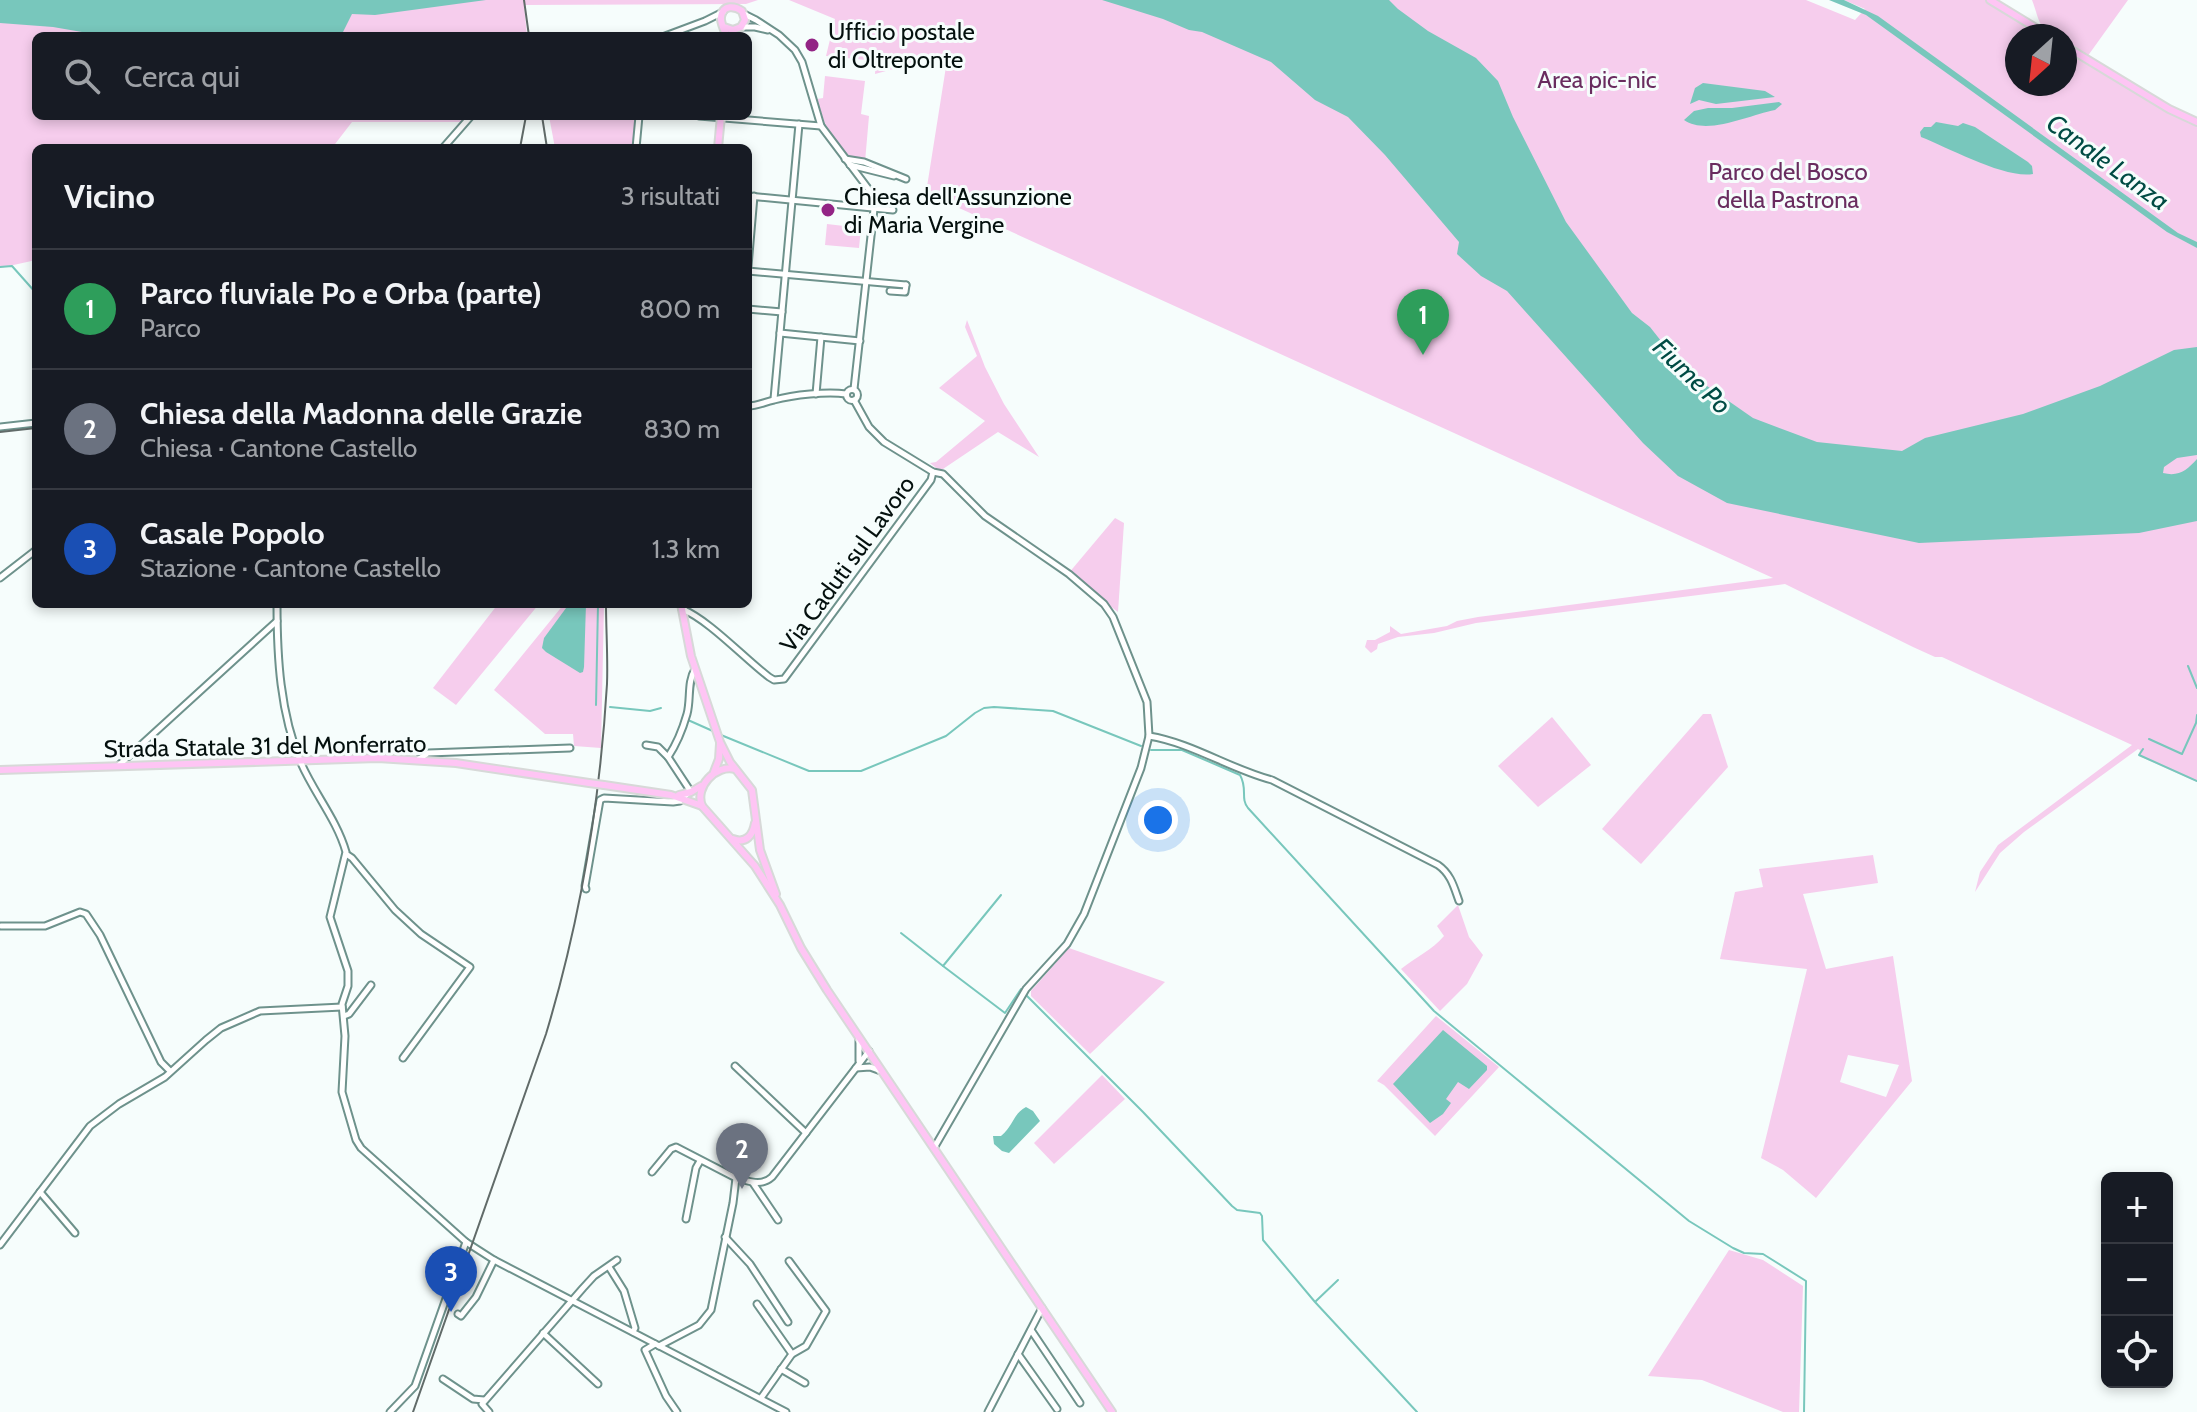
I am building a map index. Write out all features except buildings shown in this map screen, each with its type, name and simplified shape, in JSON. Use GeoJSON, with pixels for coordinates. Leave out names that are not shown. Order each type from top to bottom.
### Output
{"type":"FeatureCollection","features":[{"type":"Feature","properties":{"kind":"main road"},"geometry":{"type":"LineString","coordinates":[[1990,0],[2030,24]]}},
{"type":"Feature","properties":{"kind":"main road"},"geometry":{"type":"LineString","coordinates":[[726,32],[721,18],[727,6],[735,6],[741,7],[745,20],[734,32]]}},
{"type":"Feature","properties":{"kind":"main road"},"geometry":{"type":"LineString","coordinates":[[723,25],[729,29],[740,28]]}},
{"type":"Feature","properties":{"kind":"main road"},"geometry":{"type":"LineString","coordinates":[[2077,53],[2169,109],[2197,122]]}},
{"type":"Feature","properties":{"kind":"main road"},"geometry":{"type":"LineString","coordinates":[[718,144],[721,120]]}},
{"type":"Feature","properties":{"kind":"main road"},"geometry":{"type":"LineString","coordinates":[[681,608],[695,669],[719,740],[735,769],[752,790],[760,850],[780,905]]}},
{"type":"Feature","properties":{"kind":"main road"},"geometry":{"type":"LineString","coordinates":[[713,775],[719,759],[719,740]]}},
{"type":"Feature","properties":{"kind":"main road","name":"Strada Statale 31 del Monferrato"},"geometry":{"type":"LineString","coordinates":[[0,770],[378,758],[419,759],[671,795],[688,795],[704,783]]}},
{"type":"Feature","properties":{"kind":"main road"},"geometry":{"type":"LineString","coordinates":[[735,769],[727,767],[704,783],[699,796],[702,806],[755,866],[780,905],[807,959],[1112,1412]]}},
{"type":"Feature","properties":{"kind":"main road","name":"Strada Statale 31 del Monferrato"},"geometry":{"type":"LineString","coordinates":[[688,795],[702,806]]}},
{"type":"Feature","properties":{"kind":"main road"},"geometry":{"type":"LineString","coordinates":[[730,837],[741,841],[748,838],[753,833],[755,821]]}},
{"type":"Feature","properties":{"kind":"street"},"geometry":{"type":"LineString","coordinates":[[676,32],[707,20],[727,6]]}},
{"type":"Feature","properties":{"kind":"street"},"geometry":{"type":"LineString","coordinates":[[741,7],[795,50],[802,62],[821,126],[873,195],[854,389],[858,395],[854,400],[848,399],[846,394]]}},
{"type":"Feature","properties":{"kind":"street"},"geometry":{"type":"LineString","coordinates":[[707,20],[723,25]]}},
{"type":"Feature","properties":{"kind":"street"},"geometry":{"type":"LineString","coordinates":[[740,28],[755,27],[775,32]]}},
{"type":"Feature","properties":{"kind":"street"},"geometry":{"type":"LineString","coordinates":[[446,144],[468,120]]}},
{"type":"Feature","properties":{"kind":"street"},"geometry":{"type":"LineString","coordinates":[[636,144],[639,120]]}},
{"type":"Feature","properties":{"kind":"street"},"geometry":{"type":"LineString","coordinates":[[752,120],[821,126]]}},
{"type":"Feature","properties":{"kind":"street"},"geometry":{"type":"LineString","coordinates":[[774,399],[799,124]]}},
{"type":"Feature","properties":{"kind":"street"},"geometry":{"type":"LineString","coordinates":[[844,159],[864,162],[904,179],[849,165]]}},
{"type":"Feature","properties":{"kind":"street"},"geometry":{"type":"LineString","coordinates":[[752,196],[893,210]]}},
{"type":"Feature","properties":{"kind":"street"},"geometry":{"type":"LineString","coordinates":[[752,269],[906,285],[905,292],[890,291]]}},
{"type":"Feature","properties":{"kind":"street"},"geometry":{"type":"LineString","coordinates":[[752,309],[782,312]]}},
{"type":"Feature","properties":{"kind":"street"},"geometry":{"type":"LineString","coordinates":[[780,333],[860,341]]}},
{"type":"Feature","properties":{"kind":"street"},"geometry":{"type":"LineString","coordinates":[[816,394],[821,337]]}},
{"type":"Feature","properties":{"kind":"street"},"geometry":{"type":"LineString","coordinates":[[846,394],[854,389]]}},
{"type":"Feature","properties":{"kind":"street"},"geometry":{"type":"LineString","coordinates":[[752,406],[774,399],[835,392],[846,394]]}},
{"type":"Feature","properties":{"kind":"street","name":"Via Caduti sul Lavoro"},"geometry":{"type":"LineString","coordinates":[[684,608],[769,677],[784,679],[933,476],[933,472],[878,437],[854,400]]}},
{"type":"Feature","properties":{"kind":"street"},"geometry":{"type":"LineString","coordinates":[[0,427],[32,423]]}},
{"type":"Feature","properties":{"kind":"street"},"geometry":{"type":"LineString","coordinates":[[933,472],[943,474],[985,516],[1069,574],[1104,604],[1113,617],[1147,702],[1149,736],[1141,768],[1084,914],[1067,944],[1026,989],[934,1148]]}},
{"type":"Feature","properties":{"kind":"street"},"geometry":{"type":"LineString","coordinates":[[0,578],[32,553]]}},
{"type":"Feature","properties":{"kind":"street"},"geometry":{"type":"LineString","coordinates":[[277,608],[277,649],[289,726],[300,760],[346,854],[330,911],[333,930],[348,971],[349,981],[342,1007],[345,1036],[342,1092],[358,1144],[467,1243],[494,1260],[786,1412]]}},
{"type":"Feature","properties":{"kind":"street"},"geometry":{"type":"LineString","coordinates":[[683,618],[699,620]]}},
{"type":"Feature","properties":{"kind":"street"},"geometry":{"type":"LineString","coordinates":[[119,765],[277,621]]}},
{"type":"Feature","properties":{"kind":"street"},"geometry":{"type":"LineString","coordinates":[[668,757],[686,719],[690,679],[695,669]]}},
{"type":"Feature","properties":{"kind":"street"},"geometry":{"type":"LineString","coordinates":[[1149,736],[1272,780],[1438,865],[1450,878],[1459,901]]}},
{"type":"Feature","properties":{"kind":"street"},"geometry":{"type":"LineString","coordinates":[[586,889],[600,800],[673,802],[688,795],[668,757],[658,747],[646,745]]}},
{"type":"Feature","properties":{"kind":"street"},"geometry":{"type":"LineString","coordinates":[[419,759],[428,753],[570,748]]}},
{"type":"Feature","properties":{"kind":"street"},"geometry":{"type":"LineString","coordinates":[[346,854],[395,910],[421,934],[470,967],[403,1058]]}},
{"type":"Feature","properties":{"kind":"street"},"geometry":{"type":"LineString","coordinates":[[1,926],[45,926],[80,912],[86,914],[100,935],[161,1062],[170,1071]]}},
{"type":"Feature","properties":{"kind":"street"},"geometry":{"type":"LineString","coordinates":[[344,1016],[349,1014],[371,985]]}},
{"type":"Feature","properties":{"kind":"street"},"geometry":{"type":"LineString","coordinates":[[0,1245],[90,1126],[119,1104],[165,1077],[221,1028],[260,1011],[342,1007]]}},
{"type":"Feature","properties":{"kind":"street"},"geometry":{"type":"LineString","coordinates":[[857,1034],[860,1046],[857,1067]]}},
{"type":"Feature","properties":{"kind":"street"},"geometry":{"type":"LineString","coordinates":[[652,1172],[676,1147],[736,1178],[752,1182],[768,1180],[869,1051]]}},
{"type":"Feature","properties":{"kind":"street"},"geometry":{"type":"LineString","coordinates":[[735,1066],[806,1133]]}},
{"type":"Feature","properties":{"kind":"street"},"geometry":{"type":"LineString","coordinates":[[857,1067],[870,1067],[883,1072]]}},
{"type":"Feature","properties":{"kind":"street"},"geometry":{"type":"LineString","coordinates":[[686,1219],[700,1161]]}},
{"type":"Feature","properties":{"kind":"street"},"geometry":{"type":"LineString","coordinates":[[673,1411],[645,1350],[699,1325],[711,1310],[736,1178]]}},
{"type":"Feature","properties":{"kind":"street"},"geometry":{"type":"LineString","coordinates":[[752,1182],[778,1220]]}},
{"type":"Feature","properties":{"kind":"street"},"geometry":{"type":"LineString","coordinates":[[40,1192],[75,1233]]}},
{"type":"Feature","properties":{"kind":"street"},"geometry":{"type":"LineString","coordinates":[[725,1237],[750,1264],[788,1322]]}},
{"type":"Feature","properties":{"kind":"street"},"geometry":{"type":"LineString","coordinates":[[390,1412],[415,1386],[467,1243]]}},
{"type":"Feature","properties":{"kind":"street"},"geometry":{"type":"LineString","coordinates":[[458,1314],[461,1316],[476,1297],[494,1260]]}},
{"type":"Feature","properties":{"kind":"street"},"geometry":{"type":"LineString","coordinates":[[489,1412],[482,1404],[485,1400],[594,1276],[617,1260]]}},
{"type":"Feature","properties":{"kind":"street"},"geometry":{"type":"LineString","coordinates":[[761,1398],[792,1354],[806,1346],[826,1311],[789,1261]]}},
{"type":"Feature","properties":{"kind":"street"},"geometry":{"type":"LineString","coordinates":[[609,1267],[624,1291],[635,1328],[633,1332]]}},
{"type":"Feature","properties":{"kind":"street"},"geometry":{"type":"LineString","coordinates":[[757,1304],[792,1354]]}},
{"type":"Feature","properties":{"kind":"street"},"geometry":{"type":"LineString","coordinates":[[988,1412],[1042,1307]]}},
{"type":"Feature","properties":{"kind":"street"},"geometry":{"type":"LineString","coordinates":[[1031,1330],[1080,1403]]}},
{"type":"Feature","properties":{"kind":"street"},"geometry":{"type":"LineString","coordinates":[[543,1333],[598,1384]]}},
{"type":"Feature","properties":{"kind":"street"},"geometry":{"type":"LineString","coordinates":[[1018,1354],[1057,1409]]}},
{"type":"Feature","properties":{"kind":"street"},"geometry":{"type":"LineString","coordinates":[[781,1369],[805,1383]]}},
{"type":"Feature","properties":{"kind":"street"},"geometry":{"type":"LineString","coordinates":[[443,1379],[473,1399],[485,1400]]}},
{"type":"Feature","properties":{"kind":"green space"},"geometry":{"type":"Polygon","coordinates":[[[0,0],[758,0],[746,4],[524,5],[527,32],[32,32],[32,120],[464,120],[352,122],[335,144],[32,144],[32,261],[0,268],[0,0]]]}},
{"type":"Feature","properties":{"kind":"green space"},"geometry":{"type":"Polygon","coordinates":[[[789,0],[1806,0],[1855,20],[1865,9],[1844,0],[1990,0],[2028,24],[2005,24],[2005,96],[2077,96],[2077,55],[2172,114],[2197,124],[2197,782],[2139,756],[2138,749],[2000,853],[1975,892],[1980,872],[1998,845],[2132,745],[1942,657],[1913,647],[1785,584],[1476,623],[1434,633],[1398,637],[1378,644],[1371,653],[1365,647],[1367,640],[1375,640],[1390,632],[1390,626],[1401,634],[1478,617],[1773,578],[926,193],[948,54],[875,74],[876,61],[826,56],[835,19],[789,0]]]}},
{"type":"Feature","properties":{"kind":"green space"},"geometry":{"type":"Polygon","coordinates":[[[2032,0],[2128,0],[2087,57],[2077,51],[2077,24],[2041,24],[2032,0]]]}},
{"type":"Feature","properties":{"kind":"green space"},"geometry":{"type":"Polygon","coordinates":[[[825,76],[865,81],[861,114],[869,116],[865,162],[845,156],[825,124],[817,99],[823,98],[825,76]]]}},
{"type":"Feature","properties":{"kind":"green space"},"geometry":{"type":"Polygon","coordinates":[[[550,120],[635,120],[632,144],[554,144],[550,120]]]}},
{"type":"Feature","properties":{"kind":"green space"},"geometry":{"type":"Polygon","coordinates":[[[827,224],[861,228],[859,248],[825,245],[827,224]]]}},
{"type":"Feature","properties":{"kind":"green space"},"geometry":{"type":"Polygon","coordinates":[[[967,320],[985,367],[1004,404],[1039,457],[998,432],[940,471],[930,463],[936,462],[985,421],[939,388],[977,356],[965,327],[967,320]]]}},
{"type":"Feature","properties":{"kind":"green space"},"geometry":{"type":"Polygon","coordinates":[[[1115,518],[1124,523],[1118,612],[1068,574],[1115,518]]]}},
{"type":"Feature","properties":{"kind":"green space"},"geometry":{"type":"Polygon","coordinates":[[[495,608],[536,608],[456,705],[433,688],[495,608]]]}},
{"type":"Feature","properties":{"kind":"green space"},"geometry":{"type":"Polygon","coordinates":[[[561,608],[604,608],[601,748],[574,746],[573,734],[545,734],[494,690],[561,608]]]}},
{"type":"Feature","properties":{"kind":"green space"},"geometry":{"type":"Polygon","coordinates":[[[1703,714],[1711,714],[1728,767],[1641,864],[1602,829],[1703,714]]]}},
{"type":"Feature","properties":{"kind":"green space"},"geometry":{"type":"Polygon","coordinates":[[[1552,717],[1591,765],[1538,807],[1498,766],[1552,717]]]}},
{"type":"Feature","properties":{"kind":"green space"},"geometry":{"type":"Polygon","coordinates":[[[1873,855],[1878,883],[1803,894],[1826,969],[1893,956],[1912,1081],[1816,1198],[1783,1170],[1761,1158],[1807,969],[1720,959],[1735,892],[1763,887],[1759,869],[1873,855]],[[1848,1055],[1840,1082],[1886,1097],[1899,1065],[1848,1055]]]}},
{"type":"Feature","properties":{"kind":"green space"},"geometry":{"type":"Polygon","coordinates":[[[1458,905],[1469,937],[1483,955],[1467,984],[1440,1011],[1401,969],[1444,936],[1437,926],[1458,905]]]}},
{"type":"Feature","properties":{"kind":"green space"},"geometry":{"type":"Polygon","coordinates":[[[1069,948],[1165,982],[1090,1054],[1031,996],[1031,991],[1069,948]]]}},
{"type":"Feature","properties":{"kind":"green space"},"geometry":{"type":"Polygon","coordinates":[[[1436,1016],[1499,1067],[1435,1136],[1377,1081],[1436,1016]]]}},
{"type":"Feature","properties":{"kind":"green space"},"geometry":{"type":"Polygon","coordinates":[[[1102,1075],[1125,1099],[1054,1164],[1034,1143],[1102,1075]]]}},
{"type":"Feature","properties":{"kind":"green space"},"geometry":{"type":"Polygon","coordinates":[[[1729,1250],[1763,1260],[1803,1286],[1799,1412],[1783,1412],[1702,1380],[1648,1376],[1729,1250]]]}},
{"type":"Feature","properties":{"kind":"water"},"geometry":{"type":"Polygon","coordinates":[[[0,0],[486,0],[375,15],[352,14],[343,32],[82,32],[0,23],[0,0]]]}},
{"type":"Feature","properties":{"kind":"water","name":"Fiume Po"},"geometry":{"type":"Polygon","coordinates":[[[1102,0],[1389,0],[1428,31],[1476,58],[1498,81],[1566,222],[1632,313],[1650,327],[1684,370],[1753,418],[1817,442],[1902,451],[1925,438],[2023,414],[2100,386],[2174,350],[2197,347],[2197,455],[2177,458],[2164,467],[2163,473],[2182,472],[2197,459],[2197,521],[2139,533],[1919,543],[1727,503],[1678,476],[1643,443],[1507,291],[1481,276],[1457,254],[1459,242],[1385,155],[1348,117],[1315,100],[1271,62],[1202,32],[1102,0]]]}},
{"type":"Feature","properties":{"kind":"water"},"geometry":{"type":"Polygon","coordinates":[[[1829,0],[1844,0],[1878,16],[2178,233],[2197,242],[2197,248],[2167,232],[1866,15],[1829,0]]]}},
{"type":"Feature","properties":{"kind":"water"},"geometry":{"type":"Polygon","coordinates":[[[1703,83],[1765,91],[1775,97],[1716,104],[1699,100],[1690,104],[1695,88],[1703,83]]]}},
{"type":"Feature","properties":{"kind":"water"},"geometry":{"type":"Polygon","coordinates":[[[1782,104],[1775,110],[1728,123],[1704,126],[1684,120],[1694,111],[1708,108],[1782,104]]]}},
{"type":"Feature","properties":{"kind":"water"},"geometry":{"type":"Polygon","coordinates":[[[1936,122],[1958,126],[1963,123],[1975,127],[2028,162],[2033,174],[2008,172],[1977,162],[1921,137],[1924,127],[1931,127],[1936,122]]]}},
{"type":"Feature","properties":{"kind":"water"},"geometry":{"type":"Polygon","coordinates":[[[566,608],[586,608],[583,672],[546,652],[542,648],[544,638],[566,608]]]}},
{"type":"Feature","properties":{"kind":"water"},"geometry":{"type":"Polygon","coordinates":[[[1443,1030],[1487,1066],[1487,1070],[1469,1089],[1458,1082],[1446,1099],[1451,1103],[1443,1114],[1430,1123],[1393,1084],[1443,1030]]]}},
{"type":"Feature","properties":{"kind":"water"},"geometry":{"type":"Polygon","coordinates":[[[1026,1107],[1040,1121],[1009,1153],[1002,1151],[994,1144],[993,1136],[1001,1136],[1026,1107]]]}},
{"type":"Feature","properties":{"kind":"waterway"},"geometry":{"type":"LineString","coordinates":[[0,267],[12,266],[32,288]]}},
{"type":"Feature","properties":{"kind":"waterway"},"geometry":{"type":"LineString","coordinates":[[596,705],[598,608]]}},
{"type":"Feature","properties":{"kind":"waterway"},"geometry":{"type":"LineString","coordinates":[[2188,666],[2197,688]]}},
{"type":"Feature","properties":{"kind":"waterway"},"geometry":{"type":"LineString","coordinates":[[610,707],[650,711],[661,708]]}},
{"type":"Feature","properties":{"kind":"waterway"},"geometry":{"type":"LineString","coordinates":[[721,735],[809,771],[861,771],[946,736],[975,713],[994,707],[1053,711],[1141,746]]}},
{"type":"Feature","properties":{"kind":"waterway"},"geometry":{"type":"LineString","coordinates":[[2149,739],[2182,754],[2197,715]]}},
{"type":"Feature","properties":{"kind":"waterway"},"geometry":{"type":"LineString","coordinates":[[688,720],[715,732]]}},
{"type":"Feature","properties":{"kind":"waterway"},"geometry":{"type":"LineString","coordinates":[[2143,749],[2139,755],[2197,781]]}},
{"type":"Feature","properties":{"kind":"waterway"},"geometry":{"type":"LineString","coordinates":[[1151,750],[1182,750],[1240,775],[1248,808],[1434,1011],[1689,1221],[1744,1253],[1763,1254],[1806,1281],[1804,1412]]}},
{"type":"Feature","properties":{"kind":"waterway"},"geometry":{"type":"LineString","coordinates":[[1001,895],[943,966],[1005,1013],[1021,989]]}},
{"type":"Feature","properties":{"kind":"waterway"},"geometry":{"type":"LineString","coordinates":[[901,933],[943,966]]}},
{"type":"Feature","properties":{"kind":"waterway"},"geometry":{"type":"LineString","coordinates":[[1026,995],[1232,1206],[1237,1210],[1260,1213],[1263,1240],[1315,1302],[1417,1412]]}},
{"type":"Feature","properties":{"kind":"waterway"},"geometry":{"type":"LineString","coordinates":[[1316,1301],[1338,1280]]}},
{"type":"Feature","properties":{"kind":"railway"},"geometry":{"type":"LineString","coordinates":[[524,0],[528,32]]}},
{"type":"Feature","properties":{"kind":"railway"},"geometry":{"type":"LineString","coordinates":[[521,144],[525,120]]}},
{"type":"Feature","properties":{"kind":"railway"},"geometry":{"type":"LineString","coordinates":[[543,120],[546,144]]}},
{"type":"Feature","properties":{"kind":"railway"},"geometry":{"type":"LineString","coordinates":[[0,432],[32,428]]}},
{"type":"Feature","properties":{"kind":"railway"},"geometry":{"type":"LineString","coordinates":[[413,1412],[546,1034],[569,948],[587,861],[604,728],[606,608]]}},
{"type":"Feature","properties":{"kind":"place","name":"Ufficio postale di Oltreponte"},"geometry":{"type":"Point","coordinates":[812,45]}},
{"type":"Feature","properties":{"kind":"place","name":"Chiesa dell'Assunzione di Maria Vergine"},"geometry":{"type":"Point","coordinates":[828,210]}},
{"type":"Feature","properties":{"kind":"place","name":"Parco fluviale Po e Orba (parte)"},"geometry":{"type":"Point","coordinates":[1423,355]}},
{"type":"Feature","properties":{"kind":"place","name":"Chiesa della Madonna delle Grazie"},"geometry":{"type":"Point","coordinates":[742,1189]}},
{"type":"Feature","properties":{"kind":"place","name":"Casale Popolo"},"geometry":{"type":"Point","coordinates":[451,1312]}},
{"type":"Feature","properties":{"kind":"park label","name":"Area pic-nic"},"geometry":{"type":"Point","coordinates":[1597,79]}},
{"type":"Feature","properties":{"kind":"park label","name":"Parco del Bosco della Pastrona"},"geometry":{"type":"Point","coordinates":[1788,185]}},
{"type":"Feature","properties":{"kind":"water label","name":"Canale Lanza"},"geometry":{"type":"Point","coordinates":[2108,162]}}]}
